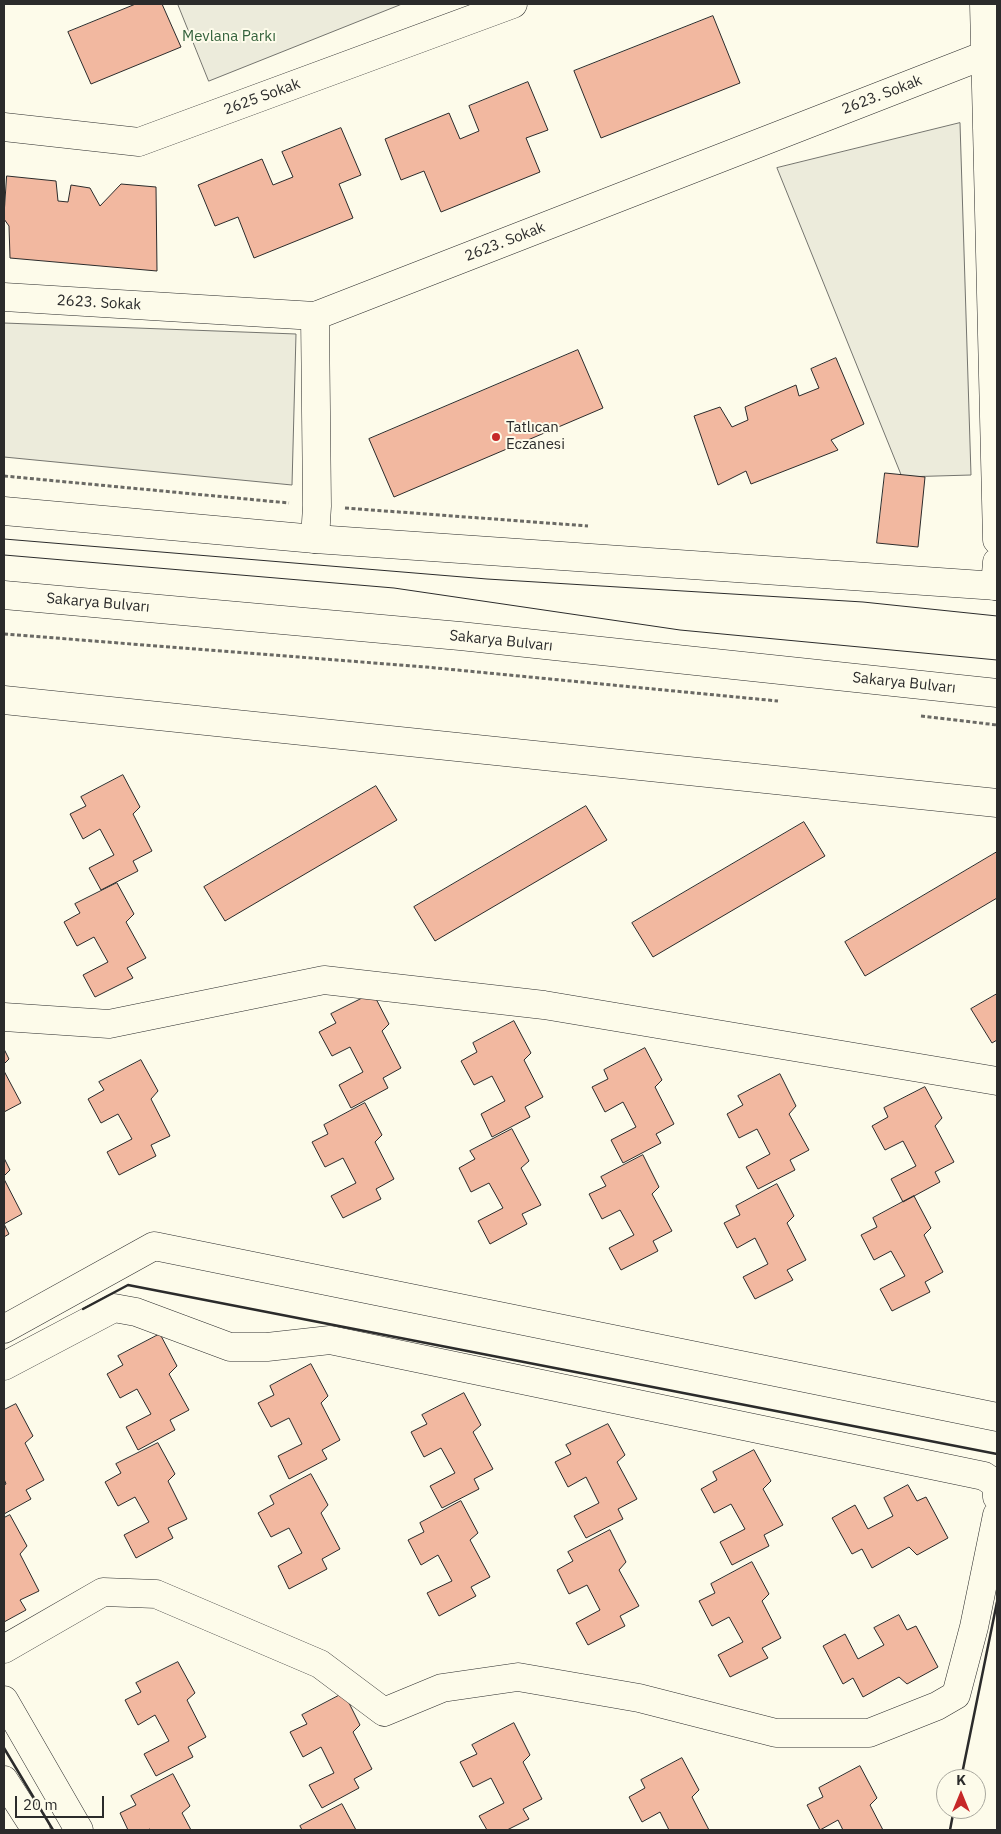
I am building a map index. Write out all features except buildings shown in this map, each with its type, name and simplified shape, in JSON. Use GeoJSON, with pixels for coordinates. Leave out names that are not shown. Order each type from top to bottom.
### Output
{"type":"FeatureCollection","features":[{"type":"Feature","properties":{"kind":"street","name":"2625 Sokak"},"geometry":{"type":"LineString","coordinates":[[4,127],[139,142],[513,4]]}},
{"type":"Feature","properties":{"kind":"street"},"geometry":{"type":"LineString","coordinates":[[984,4],[997,540]]}},
{"type":"Feature","properties":{"kind":"street","name":"2623. Sokak"},"geometry":{"type":"LineString","coordinates":[[4,297],[315,316],[986,55]]}},
{"type":"Feature","properties":{"kind":"street"},"geometry":{"type":"LineString","coordinates":[[315,316],[317,506],[315,538]]}},
{"type":"Feature","properties":{"kind":"street"},"geometry":{"type":"LineString","coordinates":[[4,511],[315,538],[996,578]]}},
{"type":"Feature","properties":{"kind":"street","name":"Sakarya Bulvarı"},"geometry":{"type":"LineString","coordinates":[[4,595],[460,636],[997,693]]}},
{"type":"Feature","properties":{"kind":"street"},"geometry":{"type":"LineString","coordinates":[[4,700],[997,803]]}},
{"type":"Feature","properties":{"kind":"street"},"geometry":{"type":"LineString","coordinates":[[4,1017],[109,1024],[324,980],[544,1005],[997,1081]]}},
{"type":"Feature","properties":{"kind":"street"},"geometry":{"type":"LineString","coordinates":[[4,1329],[154,1246],[997,1417]]}},
{"type":"Feature","properties":{"kind":"street"},"geometry":{"type":"LineString","coordinates":[[4,1366],[114,1308],[136,1312],[188,1333],[230,1347],[267,1347],[330,1340],[984,1476],[996,1484],[997,1497]]}},
{"type":"Feature","properties":{"kind":"street"},"geometry":{"type":"LineString","coordinates":[[4,1649],[103,1592],[156,1594],[320,1664],[384,1712],[442,1688],[518,1677],[639,1698],[776,1733],[870,1733],[937,1706],[956,1695],[974,1627],[997,1515]]}},
{"type":"Feature","properties":{"kind":"street"},"geometry":{"type":"LineString","coordinates":[[4,1700],[79,1830]]}},
{"type":"Feature","properties":{"kind":"street"},"geometry":{"type":"LineString","coordinates":[[4,1780],[36,1830]]}},
{"type":"Feature","properties":{"kind":"path"},"geometry":{"type":"LineString","coordinates":[[4,476],[317,506],[593,527]]}},
{"type":"Feature","properties":{"kind":"path"},"geometry":{"type":"LineString","coordinates":[[4,634],[426,667],[787,702]]}},
{"type":"Feature","properties":{"kind":"path"},"geometry":{"type":"LineString","coordinates":[[912,716],[997,725]]}},
{"type":"Feature","properties":{"kind":"green space","name":"Mevlana Parkı"},"geometry":{"type":"Polygon","coordinates":[[[178,4],[402,4],[209,81],[178,4]]]}},
{"type":"Feature","properties":{"kind":"green space"},"geometry":{"type":"Polygon","coordinates":[[[960,123],[971,475],[902,477],[777,168],[960,123]]]}},
{"type":"Feature","properties":{"kind":"green space"},"geometry":{"type":"Polygon","coordinates":[[[4,323],[296,334],[292,485],[4,457],[4,323]]]}},
{"type":"Feature","properties":{"kind":"tram line"},"geometry":{"type":"LineString","coordinates":[[4,539],[487,579],[863,602],[997,616]]}},
{"type":"Feature","properties":{"kind":"tram line"},"geometry":{"type":"LineString","coordinates":[[4,555],[394,588],[680,630],[997,660]]}},
{"type":"Feature","properties":{"kind":"wall"},"geometry":{"type":"LineString","coordinates":[[83,1309],[128,1285],[997,1454]]}},
{"type":"Feature","properties":{"kind":"wall"},"geometry":{"type":"LineString","coordinates":[[963,1769],[997,1602]]}},
{"type":"Feature","properties":{"kind":"wall"},"geometry":{"type":"LineString","coordinates":[[4,1748],[53,1830]]}},
{"type":"Feature","properties":{"kind":"wall"},"geometry":{"type":"LineString","coordinates":[[950,1830],[952,1819]]}},
{"type":"Feature","properties":{"kind":"place","name":"Tatlıcan Eczanesi"},"geometry":{"type":"Point","coordinates":[496,437]}}]}
